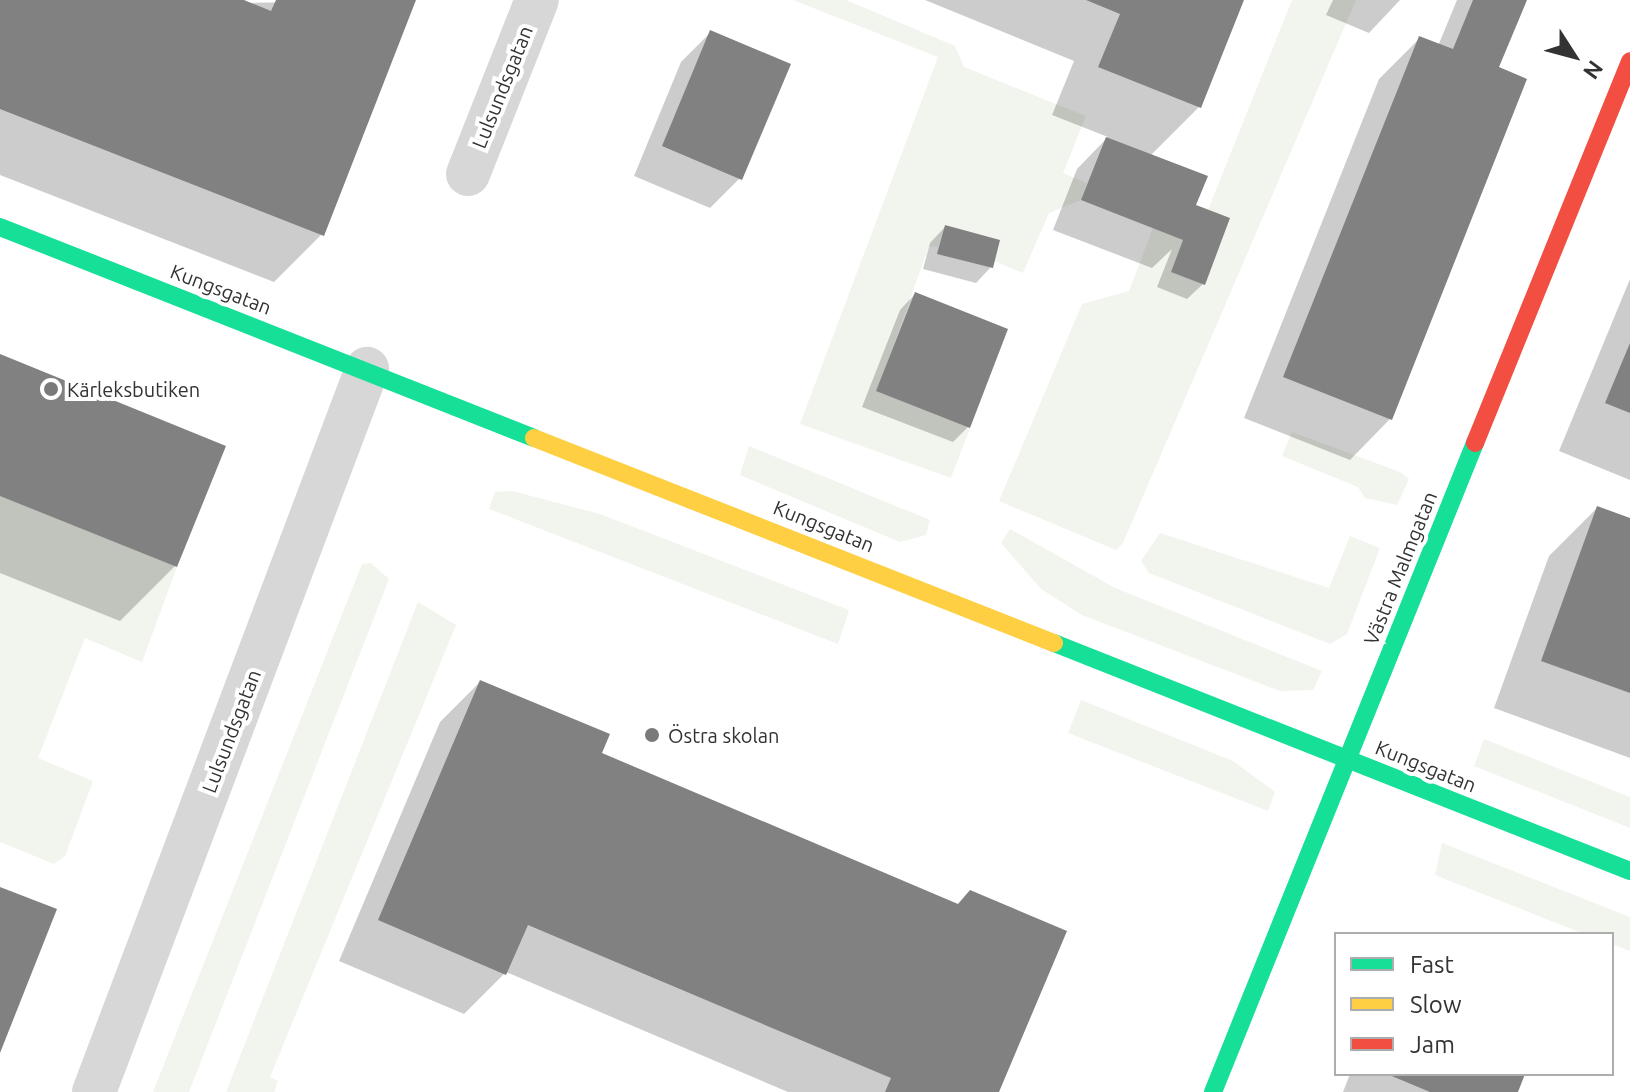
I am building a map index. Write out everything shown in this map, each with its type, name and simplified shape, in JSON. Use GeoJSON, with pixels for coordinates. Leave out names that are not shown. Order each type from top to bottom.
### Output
{"type":"FeatureCollection","features":[{"type":"Feature","properties":{"kind":"street","name":"Lulsundsgatan"},"geometry":{"type":"LineString","coordinates":[[468,174],[537,0]]}},
{"type":"Feature","properties":{"kind":"street","name":"Västra Malmgatan"},"geometry":{"type":"LineString","coordinates":[[1213,1092],[1630,61]]}},
{"type":"Feature","properties":{"kind":"street","name":"Kungsgatan"},"geometry":{"type":"LineString","coordinates":[[0,227],[367,369],[1630,871]]}},
{"type":"Feature","properties":{"kind":"street","name":"Lulsundsgatan"},"geometry":{"type":"LineString","coordinates":[[94,1092],[367,369]]}},
{"type":"Feature","properties":{"kind":"shaded area"},"geometry":{"type":"Polygon","coordinates":[[[793,0],[846,0],[955,46],[964,67],[1086,116],[1063,173],[1087,183],[1081,200],[1049,213],[1023,273],[994,261],[999,240],[945,225],[938,247],[929,246],[877,391],[970,428],[951,478],[800,424],[938,57],[793,0]]]}},
{"type":"Feature","properties":{"kind":"shaded area"},"geometry":{"type":"Polygon","coordinates":[[[1292,0],[1356,0],[1123,543],[1116,550],[999,501],[1082,304],[1129,291],[1153,228],[1183,240],[1171,272],[1205,284],[1208,210],[1292,0]]]}},
{"type":"Feature","properties":{"kind":"shaded area"},"geometry":{"type":"Polygon","coordinates":[[[1292,432],[1400,472],[1409,479],[1397,505],[1365,498],[1358,487],[1282,456],[1292,432]]]}},
{"type":"Feature","properties":{"kind":"shaded area"},"geometry":{"type":"Polygon","coordinates":[[[749,446],[930,520],[926,535],[900,542],[740,475],[749,446]]]}},
{"type":"Feature","properties":{"kind":"shaded area"},"geometry":{"type":"Polygon","coordinates":[[[512,491],[600,514],[849,610],[838,644],[489,509],[495,492],[512,491]]]}},
{"type":"Feature","properties":{"kind":"shaded area"},"geometry":{"type":"Polygon","coordinates":[[[0,496],[177,567],[142,662],[85,638],[38,758],[93,781],[65,856],[54,864],[0,842],[0,496]]]}},
{"type":"Feature","properties":{"kind":"shaded area"},"geometry":{"type":"Polygon","coordinates":[[[1010,529],[1115,588],[1322,671],[1313,690],[1280,691],[1082,615],[1041,589],[1001,543],[1010,529]]]}},
{"type":"Feature","properties":{"kind":"shaded area"},"geometry":{"type":"Polygon","coordinates":[[[1160,533],[1329,588],[1350,536],[1380,548],[1347,634],[1330,644],[1149,573],[1141,561],[1160,533]]]}},
{"type":"Feature","properties":{"kind":"shaded area"},"geometry":{"type":"Polygon","coordinates":[[[371,563],[389,579],[189,1092],[153,1092],[362,564],[371,563]]]}},
{"type":"Feature","properties":{"kind":"shaded area"},"geometry":{"type":"Polygon","coordinates":[[[418,602],[456,625],[270,1077],[278,1081],[274,1092],[226,1092],[418,602]]]}},
{"type":"Feature","properties":{"kind":"shaded area"},"geometry":{"type":"Polygon","coordinates":[[[1081,700],[1233,761],[1275,792],[1268,811],[1068,733],[1081,700]]]}},
{"type":"Feature","properties":{"kind":"shaded area"},"geometry":{"type":"Polygon","coordinates":[[[1484,739],[1630,797],[1630,828],[1474,766],[1484,739]]]}},
{"type":"Feature","properties":{"kind":"shaded area"},"geometry":{"type":"Polygon","coordinates":[[[1442,843],[1630,917],[1630,951],[1614,945],[1614,932],[1579,932],[1435,875],[1442,843]]]}},
{"type":"Feature","properties":{"kind":"building"},"geometry":{"type":"Polygon","coordinates":[[[0,0],[244,0],[271,11],[276,0],[416,0],[324,236],[0,109],[0,0]]]}},
{"type":"Feature","properties":{"kind":"building"},"geometry":{"type":"Polygon","coordinates":[[[1086,0],[1244,0],[1201,108],[1098,67],[1120,14],[1086,0]]]}},
{"type":"Feature","properties":{"kind":"building"},"geometry":{"type":"Polygon","coordinates":[[[1473,0],[1527,0],[1499,67],[1527,79],[1392,420],[1283,377],[1419,36],[1453,49],[1473,0]]]}},
{"type":"Feature","properties":{"kind":"building"},"geometry":{"type":"Polygon","coordinates":[[[710,30],[791,64],[742,180],[662,146],[710,30]]]}},
{"type":"Feature","properties":{"kind":"building"},"geometry":{"type":"Polygon","coordinates":[[[1106,137],[1208,176],[1196,205],[1230,218],[1205,285],[1171,272],[1183,240],[1081,200],[1106,137]]]}},
{"type":"Feature","properties":{"kind":"building"},"geometry":{"type":"Polygon","coordinates":[[[945,225],[1000,240],[993,268],[937,254],[945,225]]]}},
{"type":"Feature","properties":{"kind":"building"},"geometry":{"type":"Polygon","coordinates":[[[915,292],[1008,329],[970,428],[876,391],[915,292]]]}},
{"type":"Feature","properties":{"kind":"building"},"geometry":{"type":"Polygon","coordinates":[[[1630,343],[1630,413],[1605,403],[1630,343]]]}},
{"type":"Feature","properties":{"kind":"building"},"geometry":{"type":"Polygon","coordinates":[[[0,354],[226,446],[177,567],[0,496],[0,354]]]}},
{"type":"Feature","properties":{"kind":"building"},"geometry":{"type":"Polygon","coordinates":[[[1597,506],[1630,518],[1630,693],[1541,661],[1597,506]]]}},
{"type":"Feature","properties":{"kind":"building"},"geometry":{"type":"Polygon","coordinates":[[[480,680],[610,734],[602,753],[958,904],[970,890],[1067,931],[999,1092],[885,1092],[891,1078],[528,925],[506,975],[378,920],[480,680]]]}},
{"type":"Feature","properties":{"kind":"building"},"geometry":{"type":"Polygon","coordinates":[[[0,887],[57,909],[0,1053],[0,887]]]}},
{"type":"Feature","properties":{"kind":"building"},"geometry":{"type":"Polygon","coordinates":[[[1392,1076],[1524,1076],[1518,1092],[1430,1092],[1392,1076]]]}},
{"type":"Feature","properties":{"kind":"traffic: fast"},"geometry":{"type":"LineString","coordinates":[[0,227],[534,438]]}},
{"type":"Feature","properties":{"kind":"traffic: fast"},"geometry":{"type":"LineString","coordinates":[[1213,1092],[1475,443]]}},
{"type":"Feature","properties":{"kind":"traffic: fast"},"geometry":{"type":"LineString","coordinates":[[1054,643],[1630,871]]}},
{"type":"Feature","properties":{"kind":"traffic: slow"},"geometry":{"type":"LineString","coordinates":[[534,438],[1054,643]]}},
{"type":"Feature","properties":{"kind":"traffic: jam"},"geometry":{"type":"LineString","coordinates":[[1475,443],[1630,61]]}},
{"type":"Feature","properties":{"kind":"place","name":"Kärleksbutiken"},"geometry":{"type":"Point","coordinates":[51,389]}},
{"type":"Feature","properties":{"kind":"place","name":"Östra skolan"},"geometry":{"type":"Point","coordinates":[652,735]}}]}
